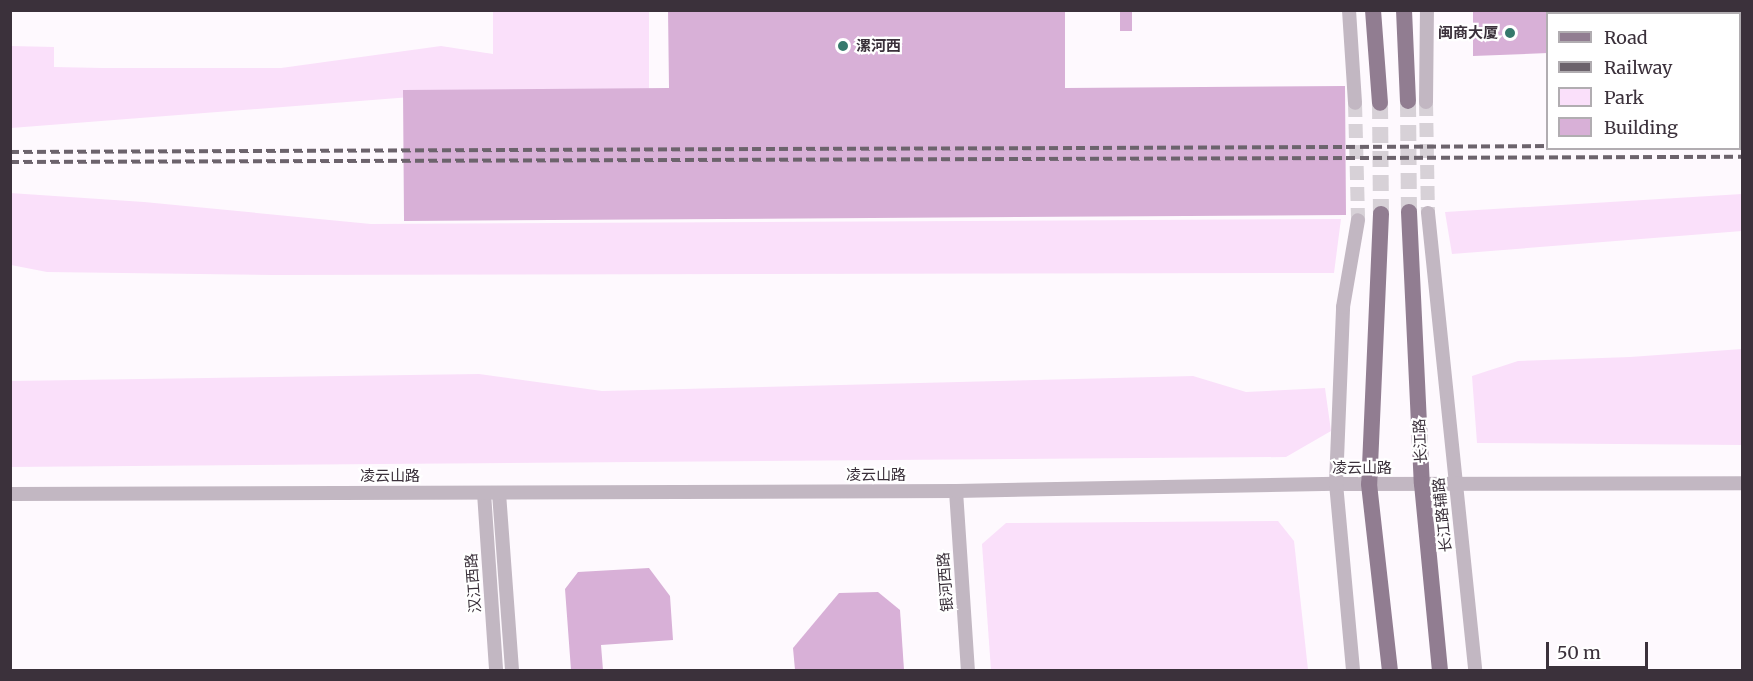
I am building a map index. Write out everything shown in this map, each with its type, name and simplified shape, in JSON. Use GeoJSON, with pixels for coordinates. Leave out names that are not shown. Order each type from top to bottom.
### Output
{"type":"FeatureCollection","features":[{"type":"Feature","properties":{"kind":"main road"},"geometry":{"type":"LineString","coordinates":[[1373,10],[1380,103]]}},
{"type":"Feature","properties":{"kind":"main road"},"geometry":{"type":"LineString","coordinates":[[1404,10],[1408,101]]}},
{"type":"Feature","properties":{"kind":"main road","name":"长江路"},"geometry":{"type":"LineString","coordinates":[[1408,212],[1422,484],[1440,670]]}},
{"type":"Feature","properties":{"kind":"main road"},"geometry":{"type":"LineString","coordinates":[[1381,214],[1369,484],[1390,670]]}},
{"type":"Feature","properties":{"kind":"street"},"geometry":{"type":"LineString","coordinates":[[1348,10],[1354,104]]}},
{"type":"Feature","properties":{"kind":"street"},"geometry":{"type":"LineString","coordinates":[[1426,10],[1426,102]]}},
{"type":"Feature","properties":{"kind":"street","name":"长江路辅路"},"geometry":{"type":"LineString","coordinates":[[1428,213],[1475,670]]}},
{"type":"Feature","properties":{"kind":"street"},"geometry":{"type":"LineString","coordinates":[[1353,670],[1336,484],[1343,307],[1358,220]]}},
{"type":"Feature","properties":{"kind":"street","name":"凌云山路"},"geometry":{"type":"LineString","coordinates":[[10,494],[956,491],[1336,484],[1743,483]]}},
{"type":"Feature","properties":{"kind":"street","name":"银河西路"},"geometry":{"type":"LineString","coordinates":[[956,491],[968,670]]}},
{"type":"Feature","properties":{"kind":"street","name":"汉江西路"},"geometry":{"type":"LineString","coordinates":[[484,492],[496,670]]}},
{"type":"Feature","properties":{"kind":"street"},"geometry":{"type":"LineString","coordinates":[[499,493],[512,670]]}},
{"type":"Feature","properties":{"kind":"green space"},"geometry":{"type":"Polygon","coordinates":[[[493,11],[649,11],[649,95],[462,93],[11,128],[11,46],[54,47],[54,67],[102,68],[281,68],[441,46],[493,54],[493,11]]]}},
{"type":"Feature","properties":{"kind":"green space"},"geometry":{"type":"Polygon","coordinates":[[[10,193],[144,202],[371,224],[1341,219],[1334,273],[273,275],[47,272],[11,265],[10,193]]]}},
{"type":"Feature","properties":{"kind":"green space"},"geometry":{"type":"Polygon","coordinates":[[[1742,194],[1742,231],[1452,254],[1445,212],[1742,194]]]}},
{"type":"Feature","properties":{"kind":"green space"},"geometry":{"type":"Polygon","coordinates":[[[1742,349],[1742,445],[1477,443],[1472,376],[1518,361],[1630,357],[1742,349]]]}},
{"type":"Feature","properties":{"kind":"green space"},"geometry":{"type":"Polygon","coordinates":[[[479,374],[602,391],[1193,376],[1246,392],[1325,388],[1331,431],[1286,457],[11,467],[10,381],[479,374]]]}},
{"type":"Feature","properties":{"kind":"green space"},"geometry":{"type":"Polygon","coordinates":[[[1278,521],[1294,541],[1308,670],[991,670],[982,544],[1006,523],[1278,521]]]}},
{"type":"Feature","properties":{"kind":"building","name":"漯河西"},"geometry":{"type":"Polygon","coordinates":[[[668,10],[1065,10],[1065,88],[1345,86],[1346,215],[404,221],[403,90],[669,88],[668,10]]]}},
{"type":"Feature","properties":{"kind":"building"},"geometry":{"type":"Polygon","coordinates":[[[1120,10],[1132,10],[1132,31],[1120,31],[1120,10]]]}},
{"type":"Feature","properties":{"kind":"building","name":"闽商大厦"},"geometry":{"type":"Polygon","coordinates":[[[1473,10],[1643,10],[1643,12],[1546,12],[1546,53],[1473,56],[1473,10]]]}},
{"type":"Feature","properties":{"kind":"building"},"geometry":{"type":"Polygon","coordinates":[[[649,568],[670,596],[673,640],[601,645],[603,670],[571,670],[565,589],[578,572],[649,568]]]}},
{"type":"Feature","properties":{"kind":"building"},"geometry":{"type":"Polygon","coordinates":[[[878,592],[900,610],[904,670],[795,670],[793,648],[839,593],[878,592]]]}},
{"type":"Feature","properties":{"kind":"tunnel"},"geometry":{"type":"LineString","coordinates":[[1408,101],[1409,212]]}},
{"type":"Feature","properties":{"kind":"tunnel"},"geometry":{"type":"LineString","coordinates":[[1426,102],[1428,213]]}},
{"type":"Feature","properties":{"kind":"tunnel"},"geometry":{"type":"LineString","coordinates":[[1355,103],[1358,220]]}},
{"type":"Feature","properties":{"kind":"tunnel"},"geometry":{"type":"LineString","coordinates":[[1380,103],[1381,214]]}},
{"type":"Feature","properties":{"kind":"railway"},"geometry":{"type":"LineString","coordinates":[[10,152],[1546,146]]}},
{"type":"Feature","properties":{"kind":"railway"},"geometry":{"type":"LineString","coordinates":[[10,162],[1742,157]]}},
{"type":"Feature","properties":{"kind":"place","name":"闽商大厦"},"geometry":{"type":"Point","coordinates":[1510,33]}},
{"type":"Feature","properties":{"kind":"place","name":"漯河西"},"geometry":{"type":"Point","coordinates":[843,46]}}]}
